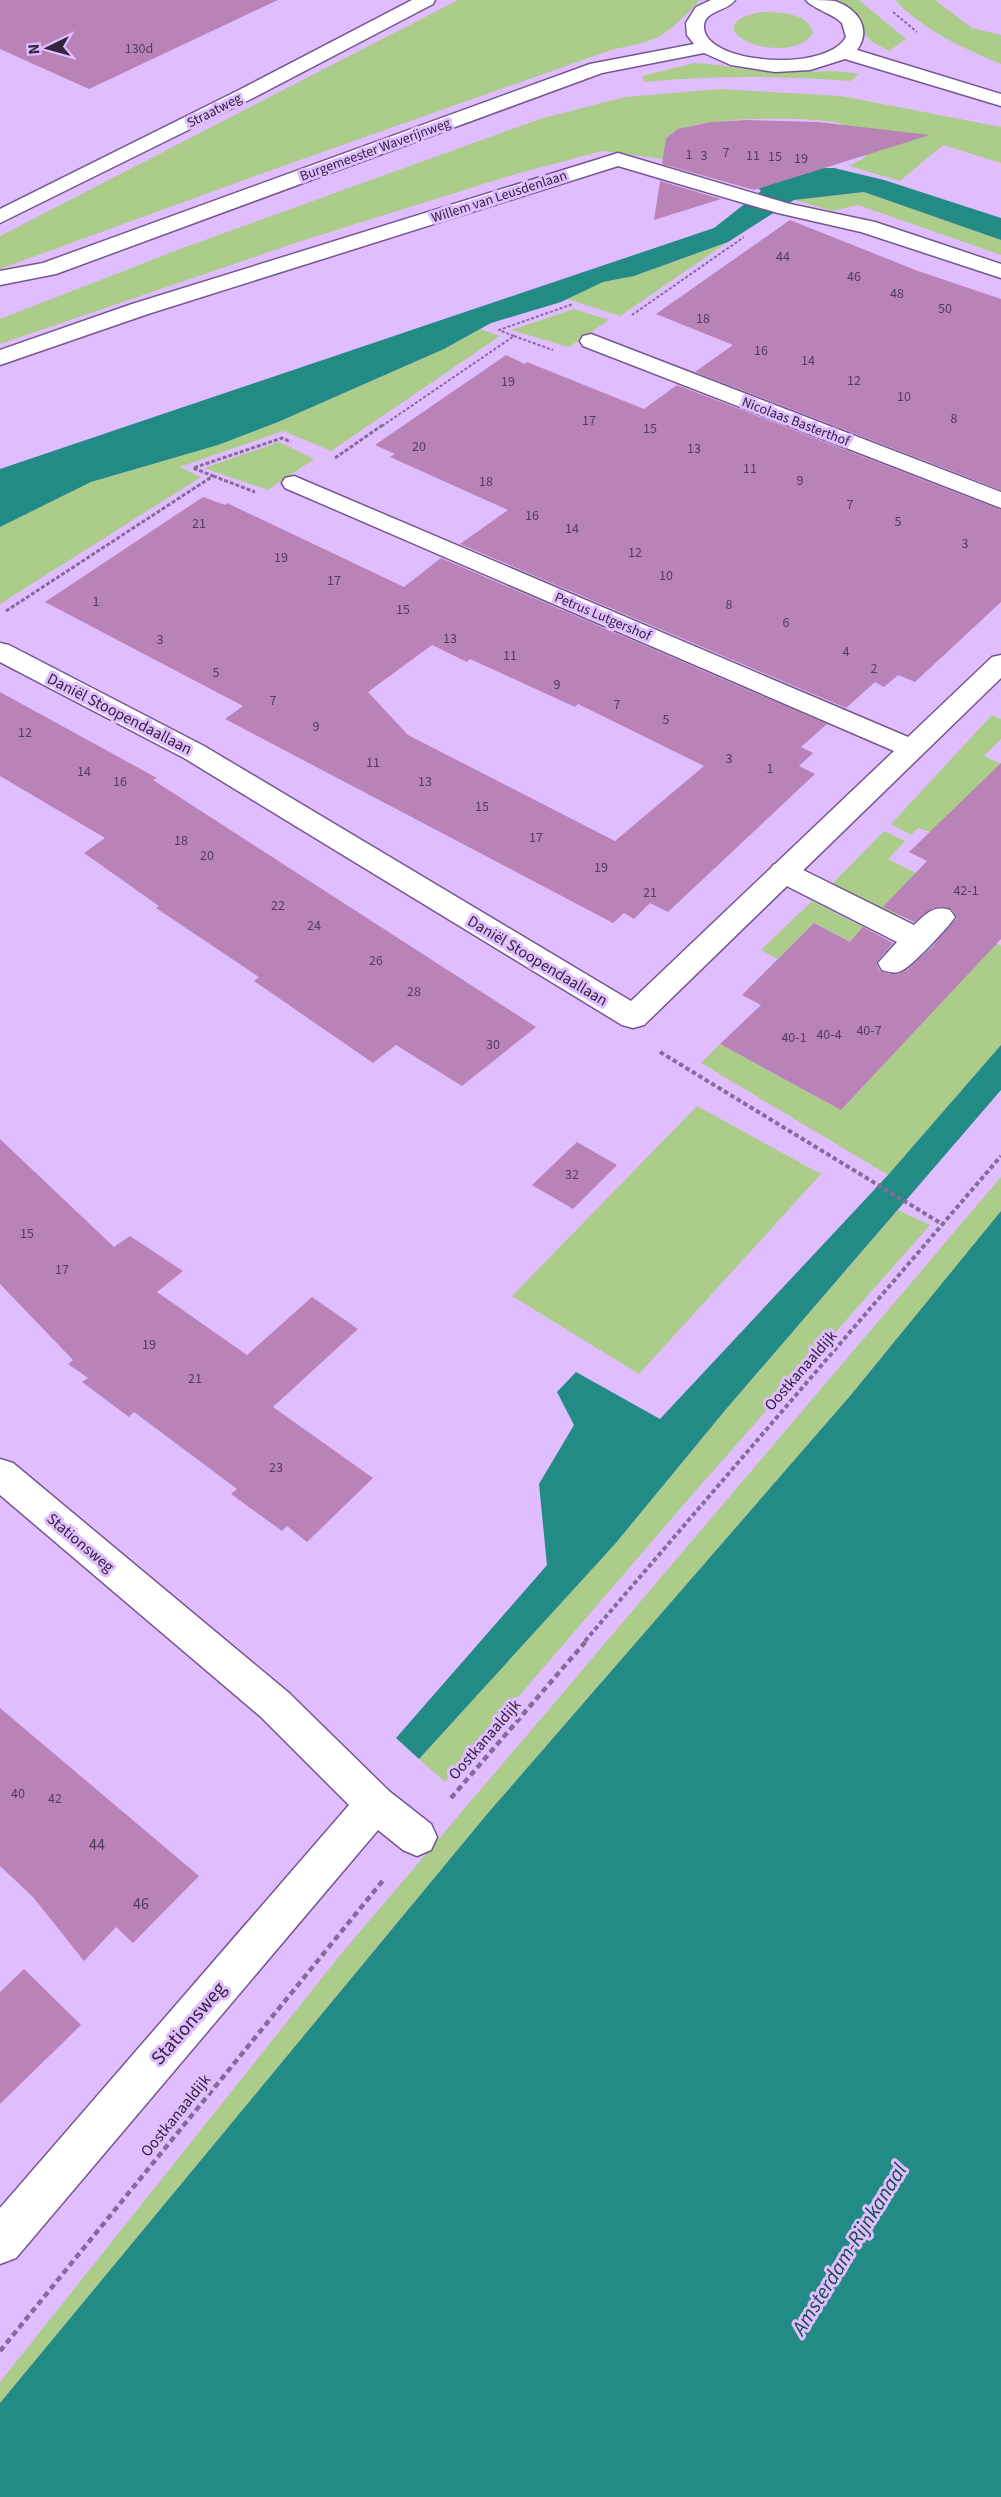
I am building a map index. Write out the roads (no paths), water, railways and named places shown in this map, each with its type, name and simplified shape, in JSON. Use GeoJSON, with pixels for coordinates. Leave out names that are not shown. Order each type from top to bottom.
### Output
{"type":"FeatureCollection","features":[{"type":"Feature","properties":{"kind":"street","name":"Straatweg"},"geometry":{"type":"LineString","coordinates":[[0,217],[246,94],[426,0]]}},
{"type":"Feature","properties":{"kind":"street"},"geometry":{"type":"LineString","coordinates":[[726,0],[703,11],[695,23],[697,35],[707,47],[725,57],[774,66],[823,61],[843,52],[853,44],[857,33],[853,22],[842,11],[815,0]]}},
{"type":"Feature","properties":{"kind":"street","name":"Burgemeester Waverijnweg"},"geometry":{"type":"LineString","coordinates":[[0,278],[48,269],[597,68],[707,47]]}},
{"type":"Feature","properties":{"kind":"street"},"geometry":{"type":"LineString","coordinates":[[843,52],[1001,100]]}},
{"type":"Feature","properties":{"kind":"street","name":"Willem van Leusdenlaan"},"geometry":{"type":"LineString","coordinates":[[0,358],[140,309],[618,159],[785,209],[867,227],[1001,271]]}},
{"type":"Feature","properties":{"kind":"street","name":"Burgemeester Waverijnweg"},"geometry":{"type":"LineString","coordinates":[[0,299],[48,269]]}},
{"type":"Feature","properties":{"kind":"street","name":"Nicolaas Basterthof"},"geometry":{"type":"LineString","coordinates":[[591,341],[1001,501]]}},
{"type":"Feature","properties":{"kind":"street","name":"Petrus Lutgershof"},"geometry":{"type":"LineString","coordinates":[[294,483],[911,748]]}},
{"type":"Feature","properties":{"kind":"street","name":"Daniël Stoopendaallaan"},"geometry":{"type":"LineString","coordinates":[[0,651],[194,752],[633,1017],[783,872]]}},
{"type":"Feature","properties":{"kind":"street"},"geometry":{"type":"LineString","coordinates":[[918,940],[783,872],[1001,663]]}},
{"type":"Feature","properties":{"kind":"street"},"geometry":{"type":"LineString","coordinates":[[893,963],[940,917]]}},
{"type":"Feature","properties":{"kind":"street","name":"Stationsweg"},"geometry":{"type":"LineString","coordinates":[[0,1474],[275,1705],[375,1804],[417,1837]]}},
{"type":"Feature","properties":{"kind":"street","name":"Stationsweg"},"geometry":{"type":"LineString","coordinates":[[0,2242],[375,1804]]}},
{"type":"Feature","properties":{"kind":"water"},"geometry":{"type":"Polygon","coordinates":[[[834,168],[884,180],[1001,218],[1001,240],[864,192],[794,200],[728,242],[634,276],[603,282],[561,302],[491,323],[444,349],[278,422],[218,445],[91,482],[0,527],[0,469],[714,228],[761,191],[740,169],[834,168]]]}},
{"type":"Feature","properties":{"kind":"water"},"geometry":{"type":"Polygon","coordinates":[[[1001,1045],[1001,1090],[727,1408],[615,1544],[419,1759],[396,1738],[547,1565],[539,1484],[574,1425],[557,1392],[576,1372],[660,1419],[888,1175],[1001,1045]]]}},
{"type":"Feature","properties":{"kind":"water","name":"Amsterdam-Rijnkanaal"},"geometry":{"type":"Polygon","coordinates":[[[1001,1211],[1001,2497],[0,2497],[0,2403],[488,1813],[850,1396],[1001,1211]]]}}]}
